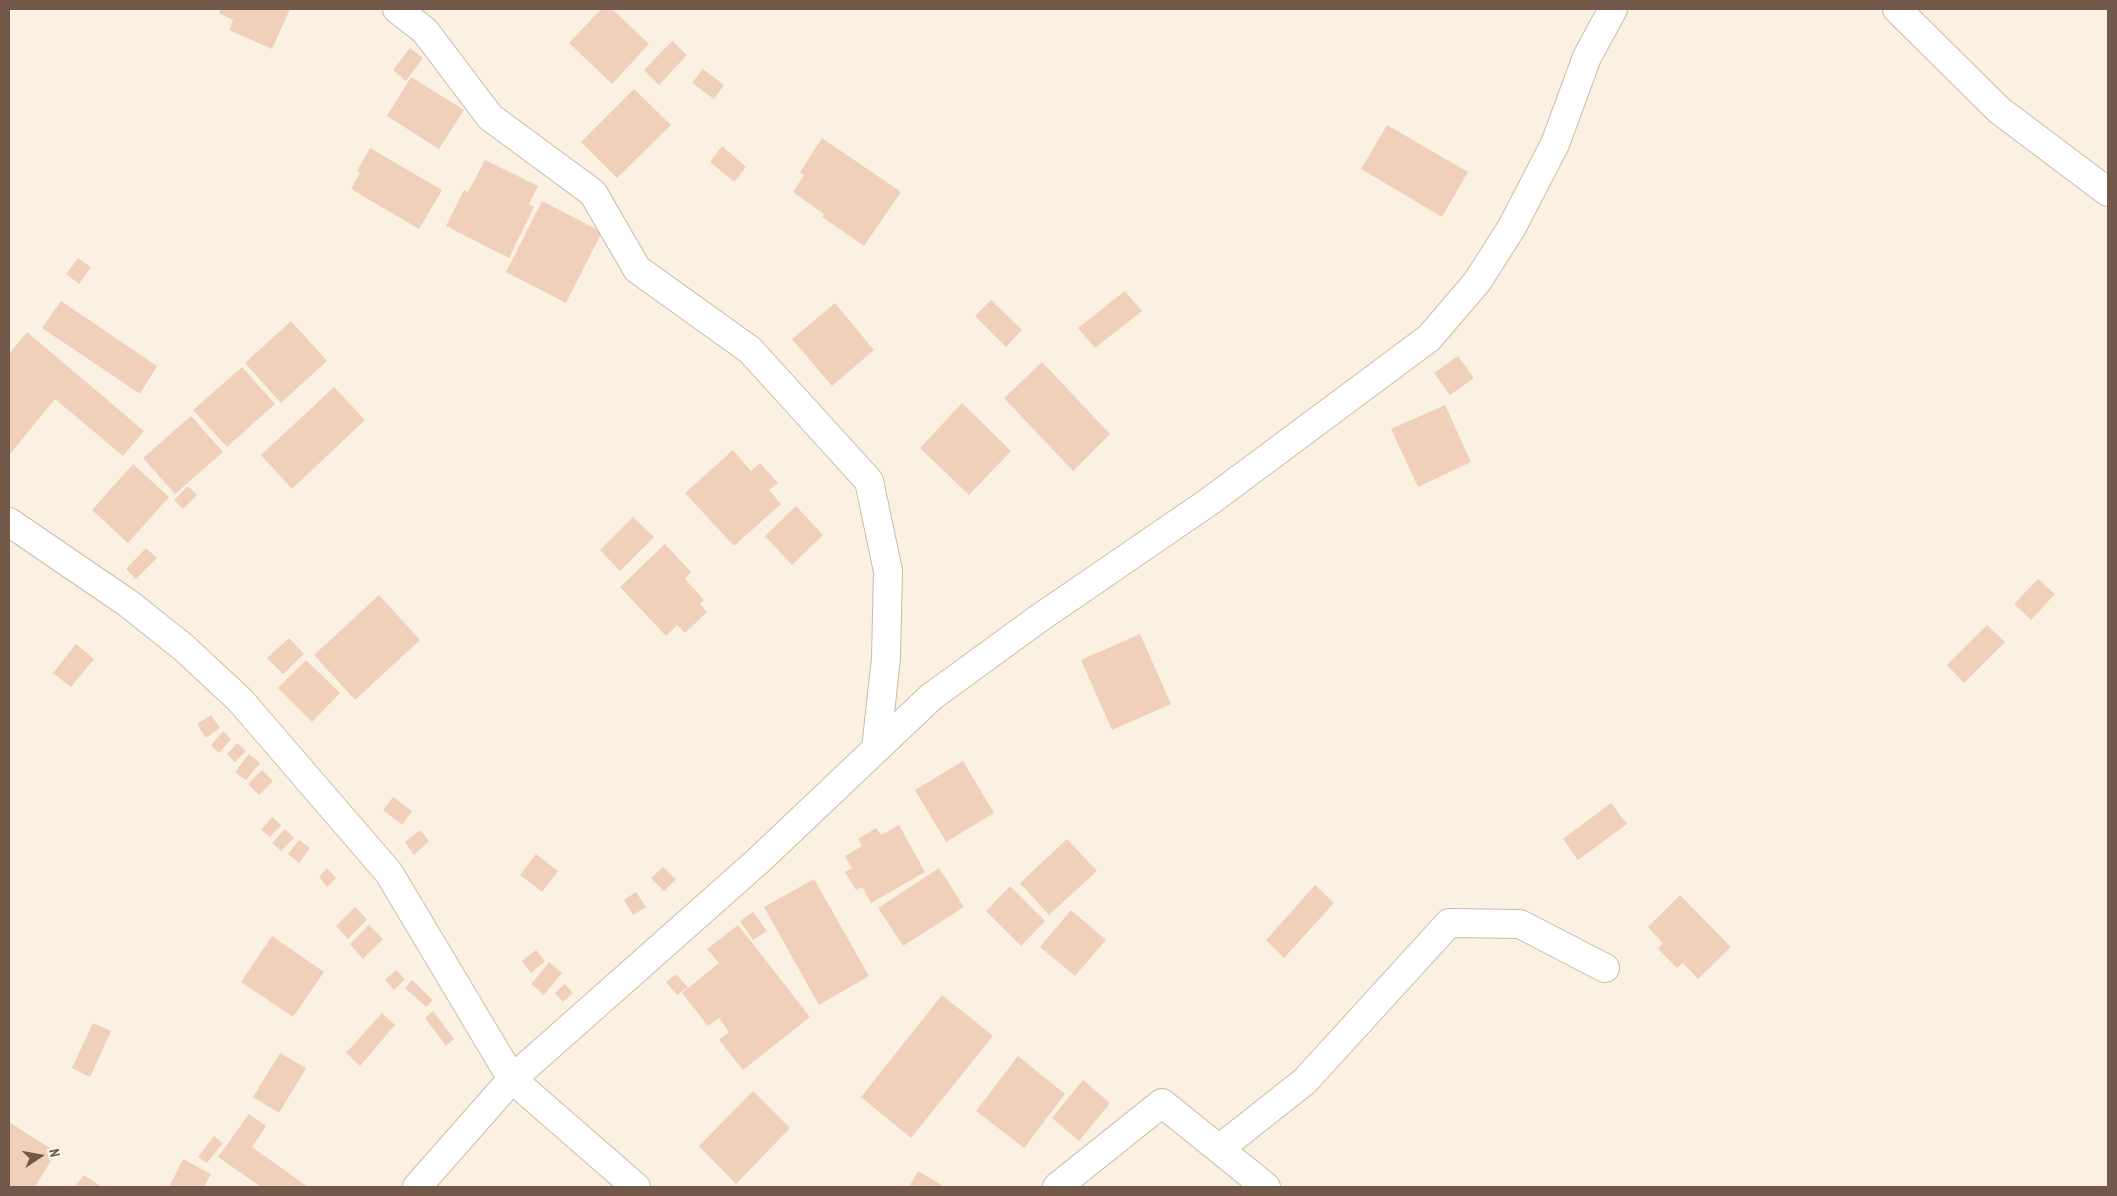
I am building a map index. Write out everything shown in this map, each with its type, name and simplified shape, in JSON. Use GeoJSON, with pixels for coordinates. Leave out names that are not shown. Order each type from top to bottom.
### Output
{"type":"FeatureCollection","features":[{"type":"Feature","properties":{"kind":"street"},"geometry":{"type":"LineString","coordinates":[[397,9],[425,31],[490,117],[593,193],[637,269],[750,350],[869,481],[888,571],[886,658],[876,749]]}},
{"type":"Feature","properties":{"kind":"street"},"geometry":{"type":"LineString","coordinates":[[417,1187],[512,1079],[758,861],[931,697],[1038,619],[1210,501],[1429,338],[1477,282],[1512,227],[1554,144],[1587,56],[1613,9]]}},
{"type":"Feature","properties":{"kind":"street"},"geometry":{"type":"LineString","coordinates":[[1898,9],[1999,110],[2108,192]]}},
{"type":"Feature","properties":{"kind":"street"},"geometry":{"type":"LineString","coordinates":[[9,522],[129,604],[183,647],[240,700],[389,873],[512,1079],[636,1187]]}},
{"type":"Feature","properties":{"kind":"street"},"geometry":{"type":"LineString","coordinates":[[1219,1150],[1305,1081],[1449,923],[1520,924],[1605,968]]}},
{"type":"Feature","properties":{"kind":"street"},"geometry":{"type":"LineString","coordinates":[[1057,1187],[1162,1103],[1266,1187]]}},
{"type":"Feature","properties":{"kind":"building"},"geometry":{"type":"Polygon","coordinates":[[[221,9],[290,9],[272,49],[229,30],[233,20],[219,13],[221,9]]]}},
{"type":"Feature","properties":{"kind":"building"},"geometry":{"type":"Polygon","coordinates":[[[601,9],[612,9],[649,44],[612,84],[569,43],[601,9]]]}},
{"type":"Feature","properties":{"kind":"building"},"geometry":{"type":"Polygon","coordinates":[[[672,41],[687,55],[659,85],[644,70],[672,41]]]}},
{"type":"Feature","properties":{"kind":"building"},"geometry":{"type":"Polygon","coordinates":[[[410,48],[423,58],[406,81],[393,70],[410,48]]]}},
{"type":"Feature","properties":{"kind":"building"},"geometry":{"type":"Polygon","coordinates":[[[703,69],[724,85],[714,99],[692,83],[703,69]]]}},
{"type":"Feature","properties":{"kind":"building"},"geometry":{"type":"Polygon","coordinates":[[[411,77],[464,110],[439,149],[387,116],[411,77]]]}},
{"type":"Feature","properties":{"kind":"building"},"geometry":{"type":"Polygon","coordinates":[[[634,89],[671,125],[617,178],[581,142],[634,89]]]}},
{"type":"Feature","properties":{"kind":"building"},"geometry":{"type":"Polygon","coordinates":[[[1387,125],[1468,172],[1442,217],[1361,169],[1387,125]]]}},
{"type":"Feature","properties":{"kind":"building"},"geometry":{"type":"Polygon","coordinates":[[[822,138],[901,192],[864,246],[822,217],[824,214],[793,192],[804,175],[800,172],[822,138]]]}},
{"type":"Feature","properties":{"kind":"building"},"geometry":{"type":"Polygon","coordinates":[[[722,146],[746,167],[734,182],[710,162],[722,146]]]}},
{"type":"Feature","properties":{"kind":"building"},"geometry":{"type":"Polygon","coordinates":[[[370,148],[442,190],[419,229],[351,189],[360,173],[357,171],[370,148]]]}},
{"type":"Feature","properties":{"kind":"building"},"geometry":{"type":"Polygon","coordinates":[[[485,160],[538,186],[529,204],[534,207],[509,258],[446,226],[464,190],[468,192],[485,160]]]}},
{"type":"Feature","properties":{"kind":"building"},"geometry":{"type":"Polygon","coordinates":[[[542,201],[602,232],[566,303],[506,272],[542,201]]]}},
{"type":"Feature","properties":{"kind":"building"},"geometry":{"type":"Polygon","coordinates":[[[78,258],[91,267],[79,284],[66,274],[78,258]]]}},
{"type":"Feature","properties":{"kind":"building"},"geometry":{"type":"Polygon","coordinates":[[[1125,291],[1142,311],[1095,348],[1078,328],[1125,291]]]}},
{"type":"Feature","properties":{"kind":"building"},"geometry":{"type":"Polygon","coordinates":[[[991,300],[1022,330],[1006,347],[975,316],[991,300]]]}},
{"type":"Feature","properties":{"kind":"building"},"geometry":{"type":"Polygon","coordinates":[[[61,301],[157,366],[140,394],[42,328],[61,301]]]}},
{"type":"Feature","properties":{"kind":"building"},"geometry":{"type":"Polygon","coordinates":[[[835,303],[874,350],[832,386],[792,339],[835,303]]]}},
{"type":"Feature","properties":{"kind":"building"},"geometry":{"type":"Polygon","coordinates":[[[291,321],[327,361],[281,403],[245,363],[291,321]]]}},
{"type":"Feature","properties":{"kind":"building"},"geometry":{"type":"Polygon","coordinates":[[[27,332],[144,431],[123,456],[55,399],[10,454],[9,354],[27,332]]]}},
{"type":"Feature","properties":{"kind":"building"},"geometry":{"type":"Polygon","coordinates":[[[1458,356],[1474,378],[1450,395],[1434,373],[1458,356]]]}},
{"type":"Feature","properties":{"kind":"building"},"geometry":{"type":"Polygon","coordinates":[[[1042,362],[1110,434],[1073,471],[1004,398],[1042,362]]]}},
{"type":"Feature","properties":{"kind":"building"},"geometry":{"type":"Polygon","coordinates":[[[242,367],[275,404],[227,447],[193,410],[242,367]]]}},
{"type":"Feature","properties":{"kind":"building"},"geometry":{"type":"Polygon","coordinates":[[[334,387],[365,420],[292,489],[261,455],[334,387]]]}},
{"type":"Feature","properties":{"kind":"building"},"geometry":{"type":"Polygon","coordinates":[[[962,403],[1011,451],[969,495],[920,448],[962,403]]]}},
{"type":"Feature","properties":{"kind":"building"},"geometry":{"type":"Polygon","coordinates":[[[1445,405],[1471,462],[1418,487],[1391,429],[1445,405]]]}},
{"type":"Feature","properties":{"kind":"building"},"geometry":{"type":"Polygon","coordinates":[[[191,416],[223,452],[175,494],[143,458],[191,416]]]}},
{"type":"Feature","properties":{"kind":"building"},"geometry":{"type":"Polygon","coordinates":[[[733,450],[751,471],[760,463],[778,483],[769,490],[781,504],[734,546],[685,493],[733,450]]]}},
{"type":"Feature","properties":{"kind":"building"},"geometry":{"type":"Polygon","coordinates":[[[133,464],[169,497],[128,543],[92,510],[133,464]]]}},
{"type":"Feature","properties":{"kind":"building"},"geometry":{"type":"Polygon","coordinates":[[[188,486],[197,495],[183,509],[174,500],[188,486]]]}},
{"type":"Feature","properties":{"kind":"building"},"geometry":{"type":"Polygon","coordinates":[[[796,506],[823,535],[792,565],[765,536],[796,506]]]}},
{"type":"Feature","properties":{"kind":"building"},"geometry":{"type":"Polygon","coordinates":[[[633,517],[654,537],[620,571],[600,550],[633,517]]]}},
{"type":"Feature","properties":{"kind":"building"},"geometry":{"type":"Polygon","coordinates":[[[665,544],[691,572],[685,579],[704,600],[700,604],[707,612],[685,633],[677,625],[666,636],[620,587],[665,544]]]}},
{"type":"Feature","properties":{"kind":"building"},"geometry":{"type":"Polygon","coordinates":[[[146,548],[157,558],[136,579],[126,569],[146,548]]]}},
{"type":"Feature","properties":{"kind":"building"},"geometry":{"type":"Polygon","coordinates":[[[2038,579],[2055,594],[2031,620],[2014,604],[2038,579]]]}},
{"type":"Feature","properties":{"kind":"building"},"geometry":{"type":"Polygon","coordinates":[[[379,595],[420,640],[355,700],[314,655],[379,595]]]}},
{"type":"Feature","properties":{"kind":"building"},"geometry":{"type":"Polygon","coordinates":[[[1987,625],[2005,642],[1964,683],[1947,665],[1987,625]]]}},
{"type":"Feature","properties":{"kind":"building"},"geometry":{"type":"Polygon","coordinates":[[[1140,634],[1171,704],[1112,730],[1081,660],[1140,634]]]}},
{"type":"Feature","properties":{"kind":"building"},"geometry":{"type":"Polygon","coordinates":[[[289,638],[304,654],[283,674],[267,658],[289,638]]]}},
{"type":"Feature","properties":{"kind":"building"},"geometry":{"type":"Polygon","coordinates":[[[76,644],[94,659],[71,687],[53,673],[76,644]]]}},
{"type":"Feature","properties":{"kind":"building"},"geometry":{"type":"Polygon","coordinates":[[[306,660],[340,693],[312,722],[278,688],[306,660]]]}},
{"type":"Feature","properties":{"kind":"building"},"geometry":{"type":"Polygon","coordinates":[[[211,715],[220,728],[206,738],[197,724],[211,715]]]}},
{"type":"Feature","properties":{"kind":"building"},"geometry":{"type":"Polygon","coordinates":[[[223,731],[231,739],[219,753],[211,745],[223,731]]]}},
{"type":"Feature","properties":{"kind":"building"},"geometry":{"type":"Polygon","coordinates":[[[237,743],[246,751],[235,762],[227,754],[237,743]]]}},
{"type":"Feature","properties":{"kind":"building"},"geometry":{"type":"Polygon","coordinates":[[[249,754],[260,763],[246,780],[235,772],[249,754]]]}},
{"type":"Feature","properties":{"kind":"building"},"geometry":{"type":"Polygon","coordinates":[[[963,761],[994,813],[946,842],[915,790],[963,761]]]}},
{"type":"Feature","properties":{"kind":"building"},"geometry":{"type":"Polygon","coordinates":[[[262,770],[273,781],[259,795],[248,784],[262,770]]]}},
{"type":"Feature","properties":{"kind":"building"},"geometry":{"type":"Polygon","coordinates":[[[393,797],[412,811],[402,825],[383,810],[393,797]]]}},
{"type":"Feature","properties":{"kind":"building"},"geometry":{"type":"Polygon","coordinates":[[[1611,803],[1627,824],[1578,860],[1563,839],[1611,803]]]}},
{"type":"Feature","properties":{"kind":"building"},"geometry":{"type":"Polygon","coordinates":[[[272,817],[281,825],[270,837],[261,830],[272,817]]]}},
{"type":"Feature","properties":{"kind":"building"},"geometry":{"type":"Polygon","coordinates":[[[899,825],[925,872],[871,903],[862,887],[856,890],[845,872],[852,868],[845,856],[862,846],[858,839],[876,828],[881,835],[899,825]]]}},
{"type":"Feature","properties":{"kind":"building"},"geometry":{"type":"Polygon","coordinates":[[[285,829],[294,838],[281,851],[272,843],[285,829]]]}},
{"type":"Feature","properties":{"kind":"building"},"geometry":{"type":"Polygon","coordinates":[[[420,830],[429,841],[414,855],[405,842],[420,830]]]}},
{"type":"Feature","properties":{"kind":"building"},"geometry":{"type":"Polygon","coordinates":[[[1067,839],[1097,871],[1049,915],[1020,883],[1067,839]]]}},
{"type":"Feature","properties":{"kind":"building"},"geometry":{"type":"Polygon","coordinates":[[[299,840],[310,848],[299,863],[288,854],[299,840]]]}},
{"type":"Feature","properties":{"kind":"building"},"geometry":{"type":"Polygon","coordinates":[[[536,854],[558,871],[542,892],[520,875],[536,854]]]}},
{"type":"Feature","properties":{"kind":"building"},"geometry":{"type":"Polygon","coordinates":[[[663,867],[676,879],[664,891],[651,878],[663,867]]]}},
{"type":"Feature","properties":{"kind":"building"},"geometry":{"type":"Polygon","coordinates":[[[327,868],[336,878],[327,887],[319,877],[327,868]]]}},
{"type":"Feature","properties":{"kind":"building"},"geometry":{"type":"Polygon","coordinates":[[[939,868],[964,907],[903,946],[878,908],[939,868]]]}},
{"type":"Feature","properties":{"kind":"building"},"geometry":{"type":"Polygon","coordinates":[[[814,879],[869,976],[819,1005],[764,907],[814,879]]]}},
{"type":"Feature","properties":{"kind":"building"},"geometry":{"type":"Polygon","coordinates":[[[1315,885],[1334,903],[1284,958],[1266,940],[1315,885]]]}},
{"type":"Feature","properties":{"kind":"building"},"geometry":{"type":"Polygon","coordinates":[[[1010,886],[1045,921],[1021,946],[986,911],[1010,886]]]}},
{"type":"Feature","properties":{"kind":"building"},"geometry":{"type":"Polygon","coordinates":[[[636,892],[646,907],[633,915],[624,900],[636,892]]]}},
{"type":"Feature","properties":{"kind":"building"},"geometry":{"type":"Polygon","coordinates":[[[1680,895],[1731,947],[1698,979],[1683,963],[1677,968],[1658,949],[1663,943],[1648,927],[1680,895]]]}},
{"type":"Feature","properties":{"kind":"building"},"geometry":{"type":"Polygon","coordinates":[[[355,907],[367,919],[348,939],[336,926],[355,907]]]}},
{"type":"Feature","properties":{"kind":"building"},"geometry":{"type":"Polygon","coordinates":[[[1071,910],[1106,940],[1075,976],[1040,947],[1071,910]]]}},
{"type":"Feature","properties":{"kind":"building"},"geometry":{"type":"Polygon","coordinates":[[[753,912],[767,931],[753,940],[740,921],[753,912]]]}},
{"type":"Feature","properties":{"kind":"building"},"geometry":{"type":"Polygon","coordinates":[[[369,925],[383,939],[363,959],[350,944],[369,925]]]}},
{"type":"Feature","properties":{"kind":"building"},"geometry":{"type":"Polygon","coordinates":[[[738,925],[810,1017],[743,1070],[719,1040],[729,1032],[719,1018],[708,1026],[682,993],[719,963],[707,949],[738,925]]]}},
{"type":"Feature","properties":{"kind":"building"},"geometry":{"type":"Polygon","coordinates":[[[272,936],[324,972],[293,1017],[241,982],[272,936]]]}},
{"type":"Feature","properties":{"kind":"building"},"geometry":{"type":"Polygon","coordinates":[[[536,950],[545,961],[531,973],[522,961],[536,950]]]}},
{"type":"Feature","properties":{"kind":"building"},"geometry":{"type":"Polygon","coordinates":[[[549,962],[562,973],[544,995],[531,984],[549,962]]]}},
{"type":"Feature","properties":{"kind":"building"},"geometry":{"type":"Polygon","coordinates":[[[396,970],[405,979],[394,990],[385,980],[396,970]]]}},
{"type":"Feature","properties":{"kind":"building"},"geometry":{"type":"Polygon","coordinates":[[[676,974],[688,987],[677,995],[666,982],[676,974]]]}},
{"type":"Feature","properties":{"kind":"building"},"geometry":{"type":"Polygon","coordinates":[[[412,980],[433,1000],[426,1007],[405,988],[412,980]]]}},
{"type":"Feature","properties":{"kind":"building"},"geometry":{"type":"Polygon","coordinates":[[[565,984],[573,993],[563,1002],[555,993],[565,984]]]}},
{"type":"Feature","properties":{"kind":"building"},"geometry":{"type":"Polygon","coordinates":[[[942,995],[993,1036],[911,1138],[861,1097],[942,995]]]}},
{"type":"Feature","properties":{"kind":"building"},"geometry":{"type":"Polygon","coordinates":[[[433,1011],[454,1039],[446,1046],[425,1018],[433,1011]]]}},
{"type":"Feature","properties":{"kind":"building"},"geometry":{"type":"Polygon","coordinates":[[[382,1013],[395,1025],[360,1066],[346,1053],[382,1013]]]}},
{"type":"Feature","properties":{"kind":"building"},"geometry":{"type":"Polygon","coordinates":[[[93,1023],[111,1031],[90,1077],[72,1068],[93,1023]]]}},
{"type":"Feature","properties":{"kind":"building"},"geometry":{"type":"Polygon","coordinates":[[[280,1053],[306,1068],[279,1113],[253,1097],[280,1053]]]}},
{"type":"Feature","properties":{"kind":"building"},"geometry":{"type":"Polygon","coordinates":[[[1018,1056],[1065,1094],[1024,1148],[976,1111],[1018,1056]]]}},
{"type":"Feature","properties":{"kind":"building"},"geometry":{"type":"Polygon","coordinates":[[[1083,1080],[1110,1103],[1079,1141],[1052,1118],[1083,1080]]]}},
{"type":"Feature","properties":{"kind":"building"},"geometry":{"type":"Polygon","coordinates":[[[753,1091],[790,1128],[736,1184],[699,1146],[753,1091]]]}},
{"type":"Feature","properties":{"kind":"building"},"geometry":{"type":"Polygon","coordinates":[[[249,1114],[266,1126],[252,1147],[308,1187],[261,1187],[218,1157],[249,1114]]]}},
{"type":"Feature","properties":{"kind":"building"},"geometry":{"type":"Polygon","coordinates":[[[9,1122],[56,1152],[35,1187],[9,1187],[9,1122]]]}},
{"type":"Feature","properties":{"kind":"building"},"geometry":{"type":"Polygon","coordinates":[[[214,1136],[223,1143],[207,1163],[198,1157],[214,1136]]]}},
{"type":"Feature","properties":{"kind":"building"},"geometry":{"type":"Polygon","coordinates":[[[183,1159],[211,1174],[204,1187],[169,1187],[183,1159]]]}},
{"type":"Feature","properties":{"kind":"building"},"geometry":{"type":"Polygon","coordinates":[[[918,1171],[945,1187],[909,1187],[918,1171]]]}},
{"type":"Feature","properties":{"kind":"building"},"geometry":{"type":"Polygon","coordinates":[[[84,1175],[102,1187],[75,1187],[84,1175]]]}}]}
